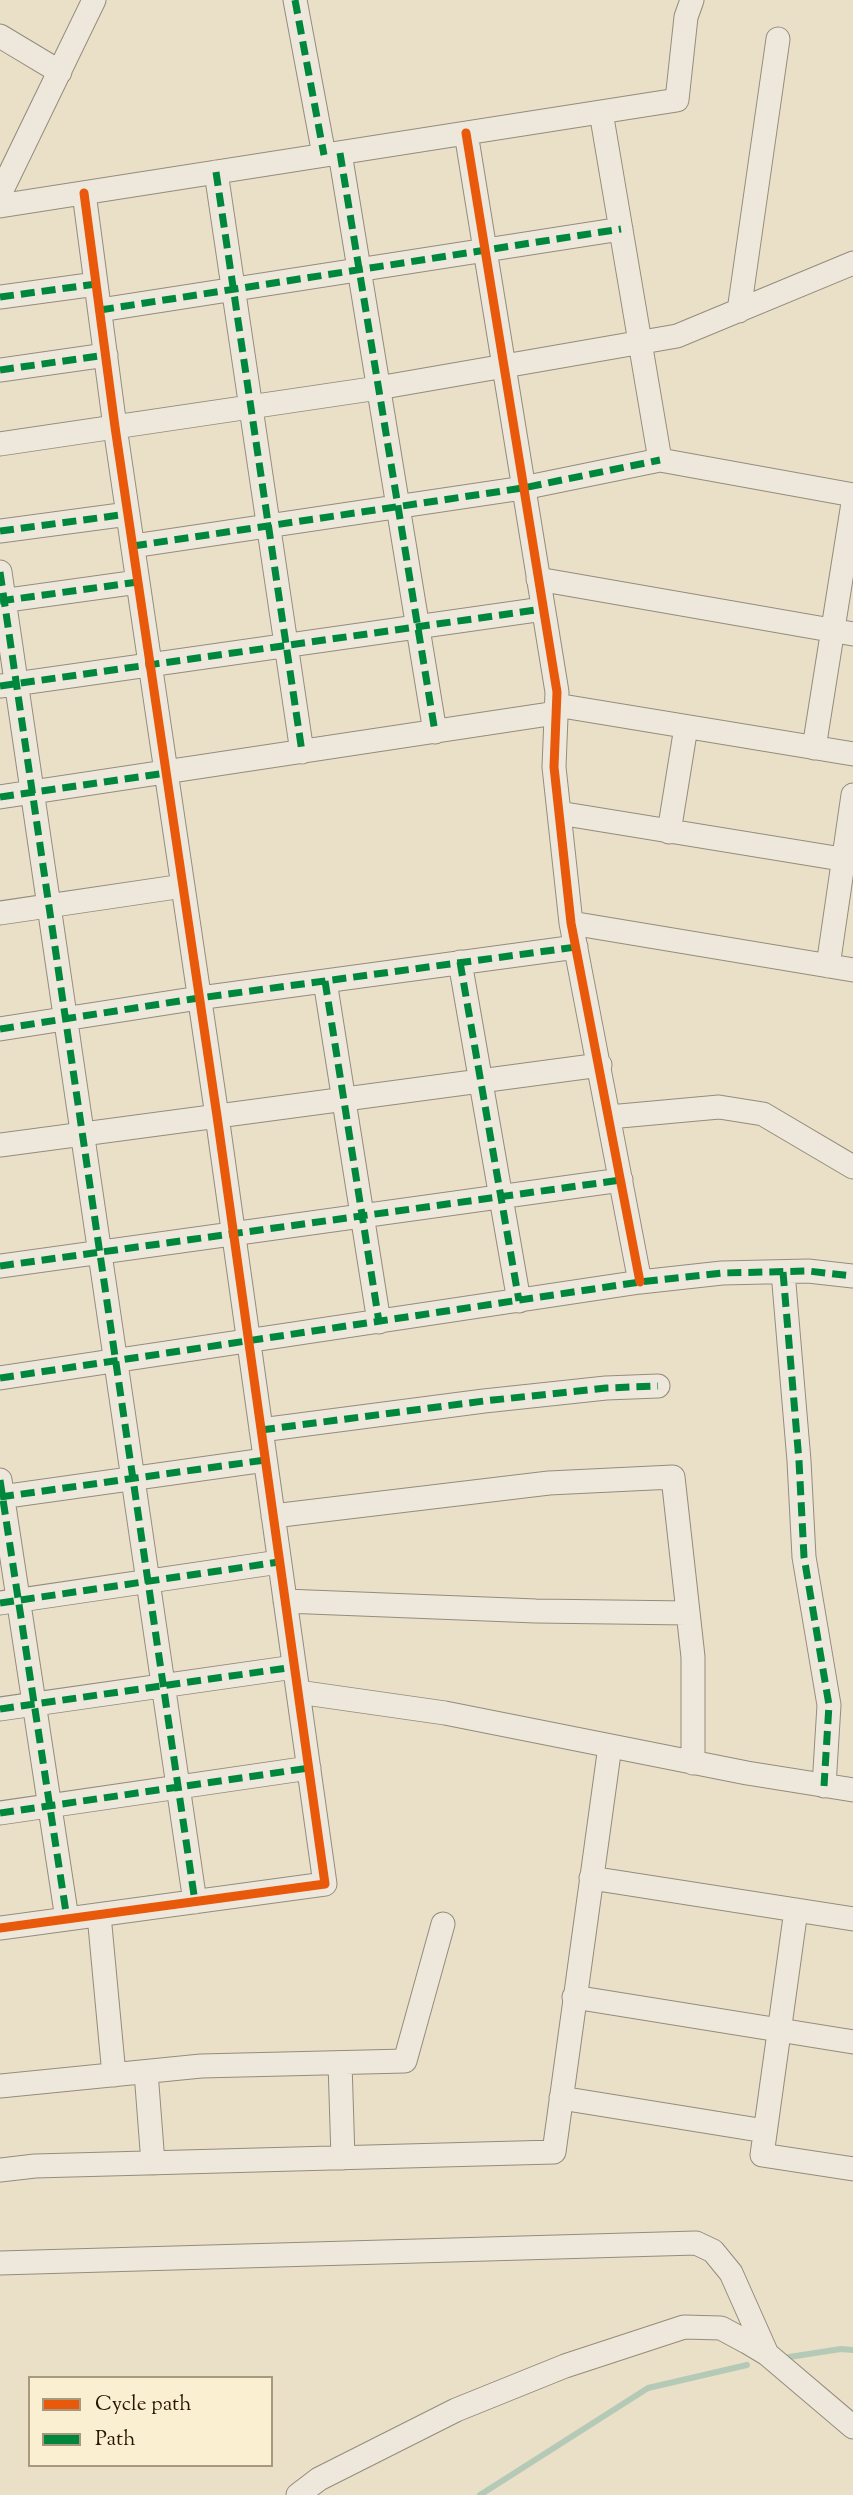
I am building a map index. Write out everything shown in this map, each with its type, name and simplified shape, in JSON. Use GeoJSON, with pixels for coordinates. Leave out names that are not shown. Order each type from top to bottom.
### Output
{"type":"FeatureCollection","features":[{"type":"Feature","properties":{"kind":"street"},"geometry":{"type":"LineString","coordinates":[[0,194],[94,0]]}},
{"type":"Feature","properties":{"kind":"street"},"geometry":{"type":"LineString","coordinates":[[295,0],[359,271],[435,732]]}},
{"type":"Feature","properties":{"kind":"street"},"geometry":{"type":"LineString","coordinates":[[0,206],[677,100],[686,17],[692,0]]}},
{"type":"Feature","properties":{"kind":"street"},"geometry":{"type":"LineString","coordinates":[[0,36],[60,72]]}},
{"type":"Feature","properties":{"kind":"street"},"geometry":{"type":"LineString","coordinates":[[739,310],[778,38]]}},
{"type":"Feature","properties":{"kind":"street"},"geometry":{"type":"LineString","coordinates":[[601,112],[660,460]]}},
{"type":"Feature","properties":{"kind":"street"},"geometry":{"type":"LineString","coordinates":[[466,133],[556,692],[554,767],[571,923],[640,1282]]}},
{"type":"Feature","properties":{"kind":"street"},"geometry":{"type":"LineString","coordinates":[[216,172],[302,752]]}},
{"type":"Feature","properties":{"kind":"street"},"geometry":{"type":"LineString","coordinates":[[0,1928],[325,1884],[217,1116],[115,426],[84,193]]}},
{"type":"Feature","properties":{"kind":"street"},"geometry":{"type":"LineString","coordinates":[[100,310],[621,229]]}},
{"type":"Feature","properties":{"kind":"street"},"geometry":{"type":"LineString","coordinates":[[0,444],[378,388],[677,336],[853,263]]}},
{"type":"Feature","properties":{"kind":"street"},"geometry":{"type":"LineString","coordinates":[[0,297],[96,284]]}},
{"type":"Feature","properties":{"kind":"street"},"geometry":{"type":"LineString","coordinates":[[0,370],[106,355]]}},
{"type":"Feature","properties":{"kind":"street"},"geometry":{"type":"LineString","coordinates":[[133,546],[523,488],[660,460],[853,495]]}},
{"type":"Feature","properties":{"kind":"street"},"geometry":{"type":"LineString","coordinates":[[814,748],[843,632],[853,503]]}},
{"type":"Feature","properties":{"kind":"street"},"geometry":{"type":"LineString","coordinates":[[0,531],[128,514]]}},
{"type":"Feature","properties":{"kind":"street"},"geometry":{"type":"LineString","coordinates":[[0,572],[8,685],[32,792],[195,1902]]}},
{"type":"Feature","properties":{"kind":"street"},"geometry":{"type":"LineString","coordinates":[[538,579],[843,632]]}},
{"type":"Feature","properties":{"kind":"street"},"geometry":{"type":"LineString","coordinates":[[2,601],[138,582]]}},
{"type":"Feature","properties":{"kind":"street"},"geometry":{"type":"LineString","coordinates":[[8,685],[543,608]]}},
{"type":"Feature","properties":{"kind":"street"},"geometry":{"type":"LineString","coordinates":[[0,797],[435,732],[556,709],[853,754]]}},
{"type":"Feature","properties":{"kind":"street"},"geometry":{"type":"LineString","coordinates":[[669,832],[686,727]]}},
{"type":"Feature","properties":{"kind":"street"},"geometry":{"type":"LineString","coordinates":[[828,966],[848,861],[853,795]]}},
{"type":"Feature","properties":{"kind":"street"},"geometry":{"type":"LineString","coordinates":[[559,813],[848,861]]}},
{"type":"Feature","properties":{"kind":"street"},"geometry":{"type":"LineString","coordinates":[[0,913],[183,886]]}},
{"type":"Feature","properties":{"kind":"street"},"geometry":{"type":"LineString","coordinates":[[571,923],[853,970]]}},
{"type":"Feature","properties":{"kind":"street"},"geometry":{"type":"LineString","coordinates":[[0,1029],[199,998],[576,947]]}},
{"type":"Feature","properties":{"kind":"street"},"geometry":{"type":"LineString","coordinates":[[460,962],[519,1301]]}},
{"type":"Feature","properties":{"kind":"street"},"geometry":{"type":"LineString","coordinates":[[325,981],[379,1322]]}},
{"type":"Feature","properties":{"kind":"street"},"geometry":{"type":"LineString","coordinates":[[0,1145],[600,1065]]}},
{"type":"Feature","properties":{"kind":"street"},"geometry":{"type":"LineString","coordinates":[[610,1117],[719,1107],[763,1114],[853,1167]]}},
{"type":"Feature","properties":{"kind":"street"},"geometry":{"type":"LineString","coordinates":[[0,1266],[621,1180]]}},
{"type":"Feature","properties":{"kind":"street"},"geometry":{"type":"LineString","coordinates":[[0,1378],[640,1282],[722,1273],[808,1271],[853,1276]]}},
{"type":"Feature","properties":{"kind":"street"},"geometry":{"type":"LineString","coordinates":[[783,1272],[799,1461],[804,1558],[829,1705],[824,1786]]}},
{"type":"Feature","properties":{"kind":"street"},"geometry":{"type":"LineString","coordinates":[[261,1430],[606,1388],[658,1386]]}},
{"type":"Feature","properties":{"kind":"street"},"geometry":{"type":"LineString","coordinates":[[66,1919],[34,1704],[9,1602],[1,1491],[133,1478],[265,1460]]}},
{"type":"Feature","properties":{"kind":"street"},"geometry":{"type":"LineString","coordinates":[[273,1516],[549,1483],[673,1477],[693,1657],[693,1763]]}},
{"type":"Feature","properties":{"kind":"street"},"geometry":{"type":"LineString","coordinates":[[9,1602],[279,1562]]}},
{"type":"Feature","properties":{"kind":"street"},"geometry":{"type":"LineString","coordinates":[[285,1601],[536,1611],[688,1613]]}},
{"type":"Feature","properties":{"kind":"street"},"geometry":{"type":"LineString","coordinates":[[0,1709],[294,1667]]}},
{"type":"Feature","properties":{"kind":"street"},"geometry":{"type":"LineString","coordinates":[[298,1692],[446,1713],[693,1763],[853,1790]]}},
{"type":"Feature","properties":{"kind":"street"},"geometry":{"type":"LineString","coordinates":[[0,2170],[35,2166],[554,2152],[610,1746]]}},
{"type":"Feature","properties":{"kind":"street"},"geometry":{"type":"LineString","coordinates":[[0,1813],[309,1768]]}},
{"type":"Feature","properties":{"kind":"street"},"geometry":{"type":"LineString","coordinates":[[591,1878],[853,1919]]}},
{"type":"Feature","properties":{"kind":"street"},"geometry":{"type":"LineString","coordinates":[[796,1910],[762,2155],[853,2169]]}},
{"type":"Feature","properties":{"kind":"street"},"geometry":{"type":"LineString","coordinates":[[99,1914],[114,2075]]}},
{"type":"Feature","properties":{"kind":"street"},"geometry":{"type":"LineString","coordinates":[[0,2086],[201,2066],[405,2062],[443,1924]]}},
{"type":"Feature","properties":{"kind":"street"},"geometry":{"type":"LineString","coordinates":[[575,1997],[853,2042]]}},
{"type":"Feature","properties":{"kind":"street"},"geometry":{"type":"LineString","coordinates":[[340,2063],[342,2158]]}},
{"type":"Feature","properties":{"kind":"street"},"geometry":{"type":"LineString","coordinates":[[146,2072],[153,2163]]}},
{"type":"Feature","properties":{"kind":"street"},"geometry":{"type":"LineString","coordinates":[[561,2098],[765,2131]]}},
{"type":"Feature","properties":{"kind":"street"},"geometry":{"type":"LineString","coordinates":[[0,2263],[696,2243],[713,2251],[731,2273],[767,2354]]}},
{"type":"Feature","properties":{"kind":"street"},"geometry":{"type":"LineString","coordinates":[[298,2495],[319,2479],[456,2410],[565,2366],[684,2327],[721,2328],[767,2354],[853,2427]]}},
{"type":"Feature","properties":{"kind":"waterway"},"geometry":{"type":"LineString","coordinates":[[789,2357],[841,2349],[853,2350]]}},
{"type":"Feature","properties":{"kind":"waterway"},"geometry":{"type":"LineString","coordinates":[[480,2495],[648,2388],[747,2365]]}},
{"type":"Feature","properties":{"kind":"marked path"},"geometry":{"type":"LineString","coordinates":[[295,0],[324,155]]}},
{"type":"Feature","properties":{"kind":"marked path"},"geometry":{"type":"LineString","coordinates":[[340,153],[435,732]]}},
{"type":"Feature","properties":{"kind":"marked path"},"geometry":{"type":"LineString","coordinates":[[216,172],[302,752]]}},
{"type":"Feature","properties":{"kind":"marked path"},"geometry":{"type":"LineString","coordinates":[[100,310],[621,229]]}},
{"type":"Feature","properties":{"kind":"marked path"},"geometry":{"type":"LineString","coordinates":[[0,297],[96,284]]}},
{"type":"Feature","properties":{"kind":"marked path"},"geometry":{"type":"LineString","coordinates":[[0,370],[106,355]]}},
{"type":"Feature","properties":{"kind":"marked path"},"geometry":{"type":"LineString","coordinates":[[133,546],[523,488],[660,460]]}},
{"type":"Feature","properties":{"kind":"marked path"},"geometry":{"type":"LineString","coordinates":[[0,531],[128,514]]}},
{"type":"Feature","properties":{"kind":"marked path"},"geometry":{"type":"LineString","coordinates":[[0,572],[195,1902]]}},
{"type":"Feature","properties":{"kind":"marked path"},"geometry":{"type":"LineString","coordinates":[[0,601],[138,582]]}},
{"type":"Feature","properties":{"kind":"marked path"},"geometry":{"type":"LineString","coordinates":[[0,686],[543,609]]}},
{"type":"Feature","properties":{"kind":"marked path"},"geometry":{"type":"LineString","coordinates":[[0,797],[166,773]]}},
{"type":"Feature","properties":{"kind":"marked path"},"geometry":{"type":"LineString","coordinates":[[0,1029],[199,998],[576,947]]}},
{"type":"Feature","properties":{"kind":"marked path"},"geometry":{"type":"LineString","coordinates":[[460,962],[519,1301]]}},
{"type":"Feature","properties":{"kind":"marked path"},"geometry":{"type":"LineString","coordinates":[[325,981],[379,1322]]}},
{"type":"Feature","properties":{"kind":"marked path"},"geometry":{"type":"LineString","coordinates":[[0,1266],[621,1180]]}},
{"type":"Feature","properties":{"kind":"marked path"},"geometry":{"type":"LineString","coordinates":[[0,1378],[640,1282],[722,1273],[808,1271],[853,1276]]}},
{"type":"Feature","properties":{"kind":"marked path"},"geometry":{"type":"LineString","coordinates":[[783,1272],[804,1557],[829,1705],[824,1786]]}},
{"type":"Feature","properties":{"kind":"marked path"},"geometry":{"type":"LineString","coordinates":[[261,1430],[484,1401],[606,1388],[658,1386]]}},
{"type":"Feature","properties":{"kind":"marked path"},"geometry":{"type":"LineString","coordinates":[[0,1497],[265,1460]]}},
{"type":"Feature","properties":{"kind":"marked path"},"geometry":{"type":"LineString","coordinates":[[0,1480],[67,1919]]}},
{"type":"Feature","properties":{"kind":"marked path"},"geometry":{"type":"LineString","coordinates":[[0,1603],[279,1562]]}},
{"type":"Feature","properties":{"kind":"marked path"},"geometry":{"type":"LineString","coordinates":[[0,1709],[294,1667]]}},
{"type":"Feature","properties":{"kind":"marked path"},"geometry":{"type":"LineString","coordinates":[[0,1813],[309,1768]]}},
{"type":"Feature","properties":{"kind":"cycle path"},"geometry":{"type":"LineString","coordinates":[[466,133],[557,692],[554,767],[571,923],[640,1282]]}},
{"type":"Feature","properties":{"kind":"cycle path"},"geometry":{"type":"LineString","coordinates":[[0,1928],[325,1884],[217,1116],[115,427],[84,193]]}}]}
